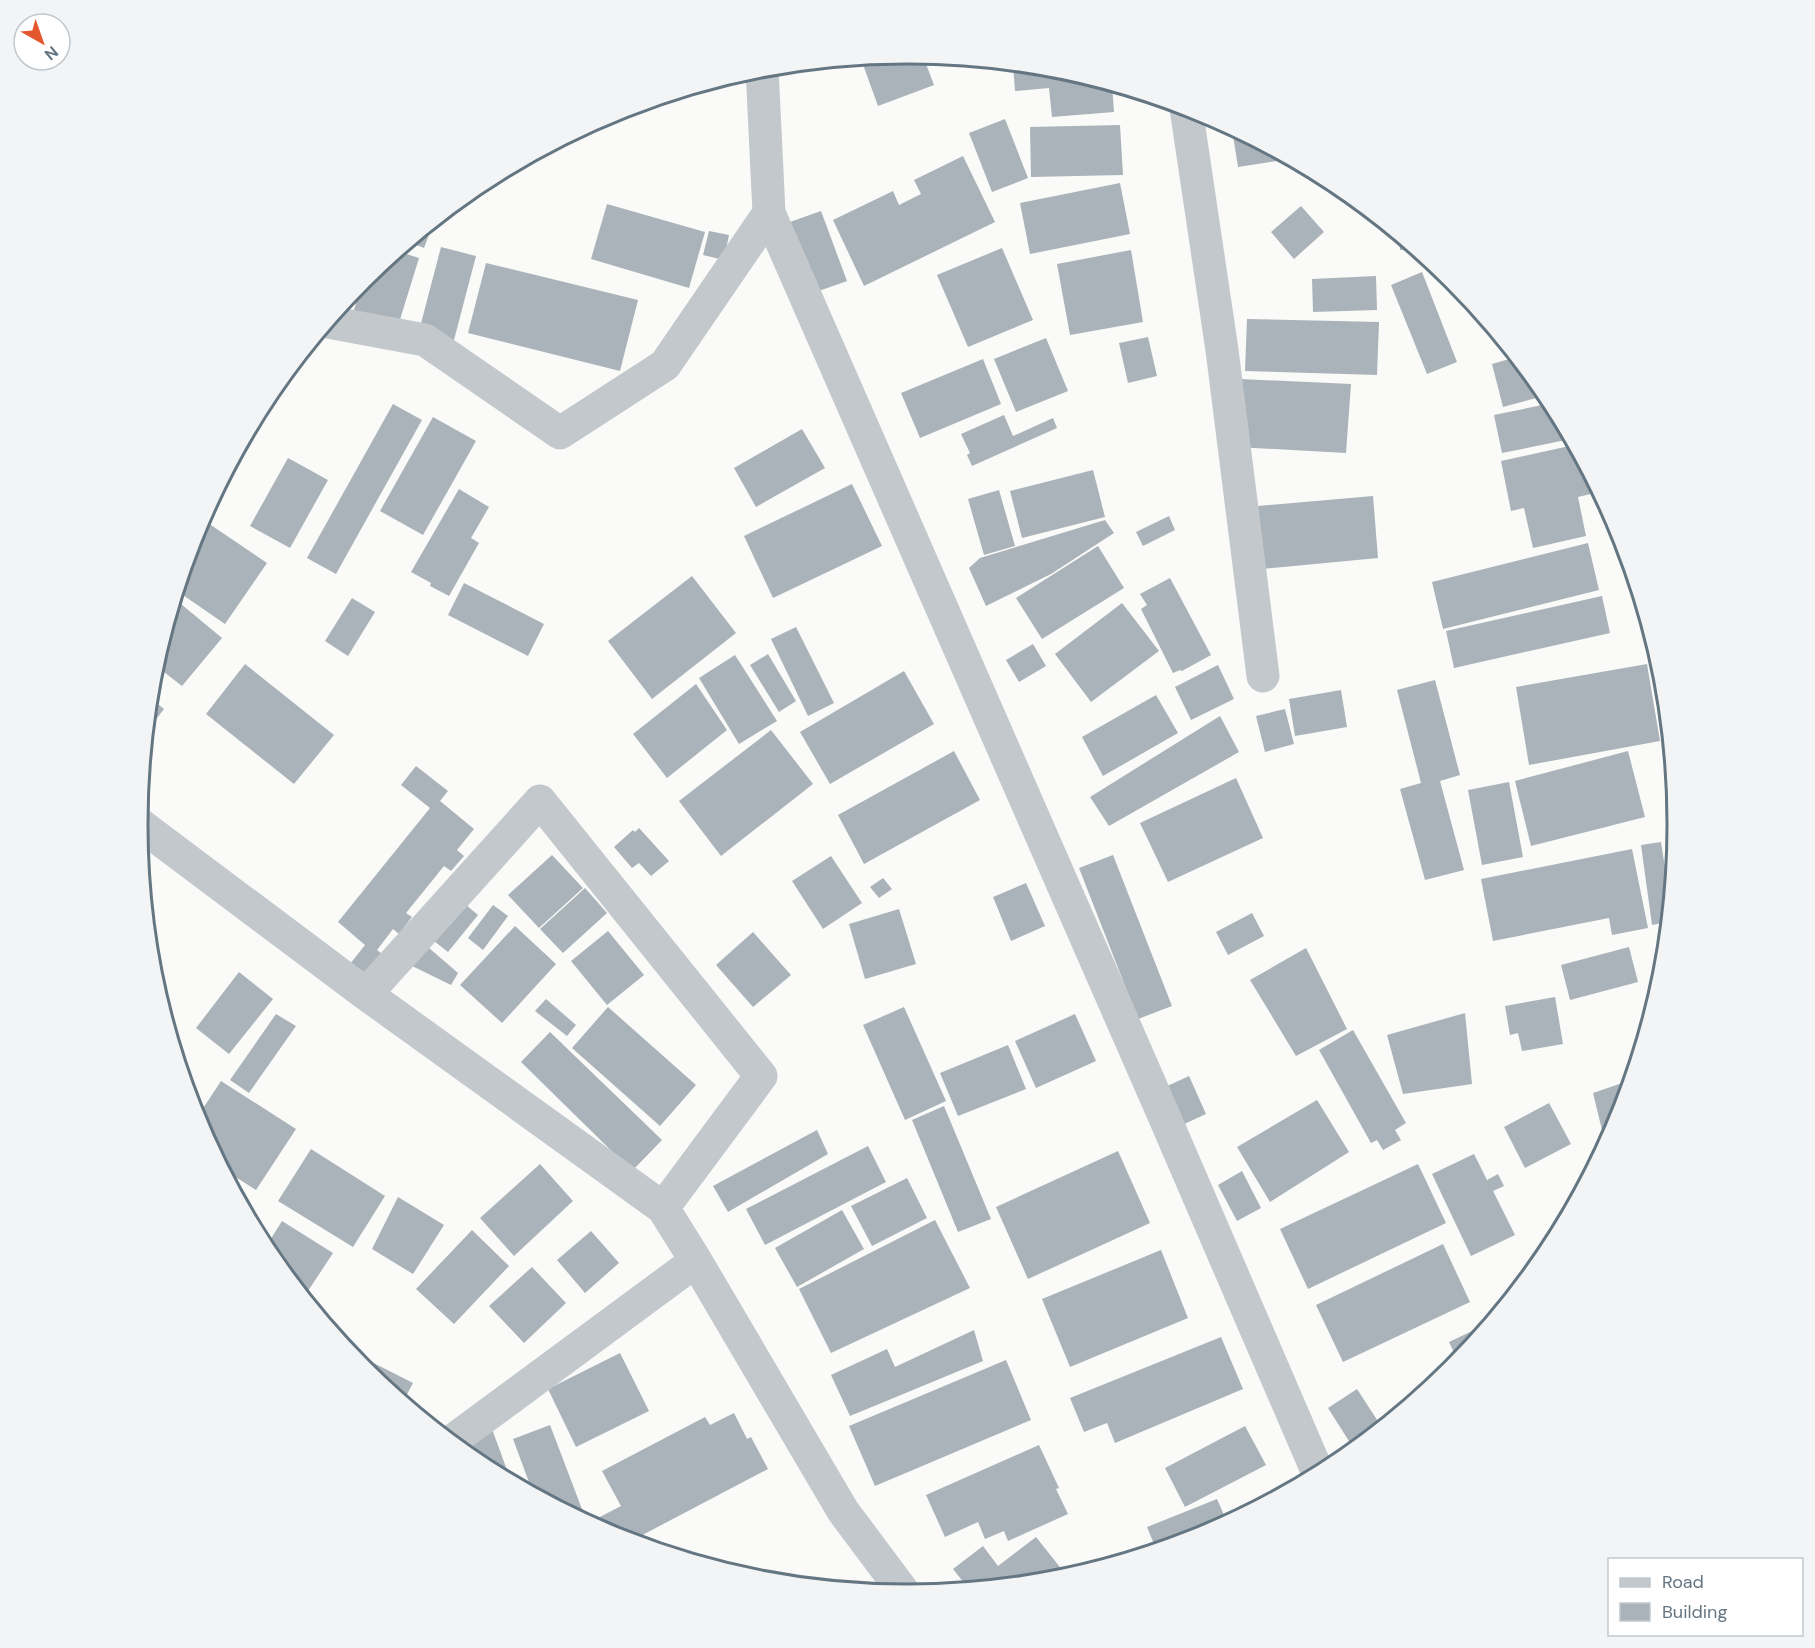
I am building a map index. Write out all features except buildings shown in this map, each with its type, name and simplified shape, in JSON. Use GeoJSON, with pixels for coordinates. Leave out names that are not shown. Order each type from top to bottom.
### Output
{"type":"FeatureCollection","features":[{"type":"Feature","properties":{"kind":"street"},"geometry":{"type":"LineString","coordinates":[[763,78],[769,213],[1315,1465]]}},
{"type":"Feature","properties":{"kind":"street"},"geometry":{"type":"LineString","coordinates":[[1188,118],[1222,350],[1263,676]]}},
{"type":"Feature","properties":{"kind":"street"},"geometry":{"type":"LineString","coordinates":[[336,323],[425,340],[560,433],[664,365],[769,213]]}},
{"type":"Feature","properties":{"kind":"street"},"geometry":{"type":"LineString","coordinates":[[366,994],[540,801],[761,1076],[663,1208]]}},
{"type":"Feature","properties":{"kind":"street"},"geometry":{"type":"LineString","coordinates":[[148,831],[366,994],[663,1208],[843,1511],[897,1584]]}},
{"type":"Feature","properties":{"kind":"street"},"geometry":{"type":"LineString","coordinates":[[458,1436],[696,1261]]}}]}
